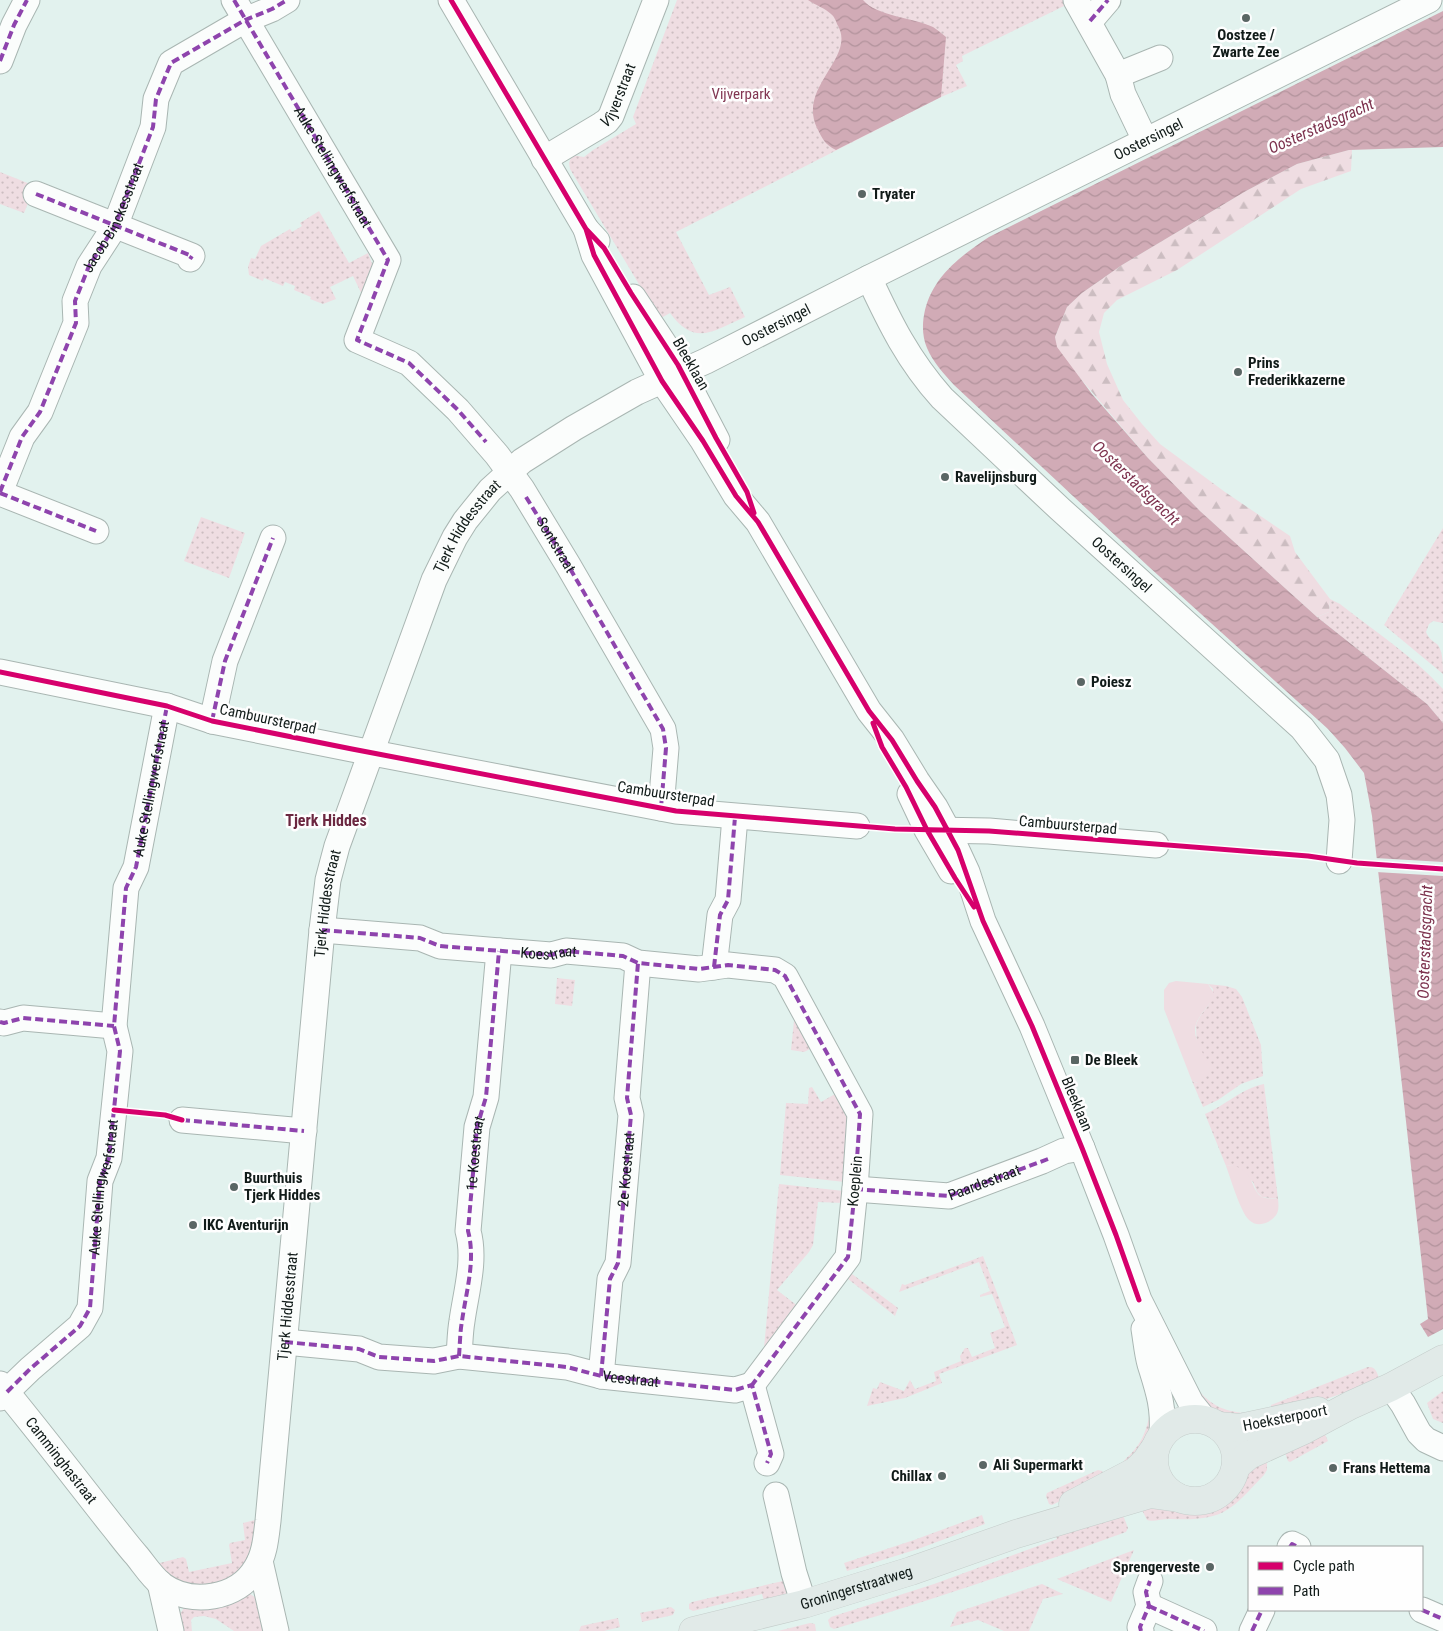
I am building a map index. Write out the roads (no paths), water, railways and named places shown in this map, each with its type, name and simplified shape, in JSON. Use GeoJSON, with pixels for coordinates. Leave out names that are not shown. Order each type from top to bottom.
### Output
{"type":"FeatureCollection","features":[{"type":"Feature","properties":{"kind":"main road","name":"Hoeksterpoort"},"geometry":{"type":"LineString","coordinates":[[1236,1466],[1249,1455],[1391,1387],[1443,1359]]}},
{"type":"Feature","properties":{"kind":"main road","name":"Hoeksterpoort"},"geometry":{"type":"LineString","coordinates":[[1211,1422],[1240,1428],[1351,1405]]}},
{"type":"Feature","properties":{"kind":"main road"},"geometry":{"type":"LineString","coordinates":[[1189,1418],[1211,1422],[1229,1437],[1235,1450],[1236,1466],[1231,1480],[1222,1492],[1209,1499],[1194,1501],[1180,1498],[1167,1491],[1157,1479],[1153,1464],[1158,1441],[1174,1424],[1189,1418]]}},
{"type":"Feature","properties":{"kind":"main road","name":"Groningerstraatweg"},"geometry":{"type":"LineString","coordinates":[[1016,1534],[1136,1471],[1146,1461],[1158,1441]]}},
{"type":"Feature","properties":{"kind":"main road","name":"Groningerstraatweg"},"geometry":{"type":"LineString","coordinates":[[693,1631],[804,1604],[920,1568],[1016,1534],[1150,1494],[1180,1498]]}},
{"type":"Feature","properties":{"kind":"street"},"geometry":{"type":"LineString","coordinates":[[0,61],[14,25],[27,0]]}},
{"type":"Feature","properties":{"kind":"street","name":"Jacob Binckesstraat"},"geometry":{"type":"LineString","coordinates":[[0,492],[22,437],[40,412],[76,323],[75,301],[89,266],[115,226],[153,127],[156,99],[171,63],[240,10],[272,10],[287,0]]}},
{"type":"Feature","properties":{"kind":"street","name":"Bleeklaan"},"geometry":{"type":"LineString","coordinates":[[451,0],[586,229],[594,255],[672,376],[703,441],[736,496],[758,522],[869,711],[892,740],[938,830],[967,872],[983,921],[1032,1026],[1082,1148],[1139,1300],[1190,1403],[1211,1422]]}},
{"type":"Feature","properties":{"kind":"street","name":"Vijverstraat"},"geometry":{"type":"LineString","coordinates":[[544,159],[601,125],[611,116],[656,0]]}},
{"type":"Feature","properties":{"kind":"street"},"geometry":{"type":"LineString","coordinates":[[1076,0],[1090,21],[1118,75],[1123,94],[1146,140]]}},
{"type":"Feature","properties":{"kind":"street"},"geometry":{"type":"LineString","coordinates":[[1090,21],[1108,0]]}},
{"type":"Feature","properties":{"kind":"street","name":"Oostersingel"},"geometry":{"type":"LineString","coordinates":[[672,376],[706,361],[1429,0]]}},
{"type":"Feature","properties":{"kind":"street","name":"Auke Stellingwerfstraat"},"geometry":{"type":"LineString","coordinates":[[240,10],[388,260],[357,340]]}},
{"type":"Feature","properties":{"kind":"street"},"geometry":{"type":"LineString","coordinates":[[1118,75],[1160,58]]}},
{"type":"Feature","properties":{"kind":"street"},"geometry":{"type":"LineString","coordinates":[[36,194],[192,256],[190,259]]}},
{"type":"Feature","properties":{"kind":"street","name":"Oostersingel"},"geometry":{"type":"LineString","coordinates":[[869,278],[904,349],[927,382],[942,398],[1060,509],[1302,728],[1327,760],[1340,795],[1342,820],[1339,861]]}},
{"type":"Feature","properties":{"kind":"street","name":"Sontstraat"},"geometry":{"type":"LineString","coordinates":[[357,340],[409,363],[458,410],[509,471],[568,565],[664,729],[666,748],[661,808]]}},
{"type":"Feature","properties":{"kind":"street","name":"Tjerk Hiddesstraat"},"geometry":{"type":"LineString","coordinates":[[260,1561],[265,1546],[271,1494],[322,930],[328,880],[335,854],[434,580],[465,521],[509,471],[535,451],[633,394],[672,376]]}},
{"type":"Feature","properties":{"kind":"street"},"geometry":{"type":"LineString","coordinates":[[0,492],[96,531]]}},
{"type":"Feature","properties":{"kind":"street"},"geometry":{"type":"LineString","coordinates":[[212,721],[225,661],[273,538]]}},
{"type":"Feature","properties":{"kind":"street","name":"Cambuursterpad"},"geometry":{"type":"LineString","coordinates":[[0,672],[167,706],[212,721],[676,811],[857,826]]}},
{"type":"Feature","properties":{"kind":"street","name":"Auke Stellingwerfstraat"},"geometry":{"type":"LineString","coordinates":[[2,1391],[80,1326],[90,1308],[100,1181],[109,1158],[120,1051],[114,1026],[126,888],[136,867],[167,706]]}},
{"type":"Feature","properties":{"kind":"street"},"geometry":{"type":"LineString","coordinates":[[714,967],[720,915],[728,900],[735,817]]}},
{"type":"Feature","properties":{"kind":"street","name":"Cambuursterpad"},"geometry":{"type":"LineString","coordinates":[[938,830],[989,831],[1156,845]]}},
{"type":"Feature","properties":{"kind":"street","name":"Koestraat"},"geometry":{"type":"LineString","coordinates":[[322,930],[420,938],[440,946],[550,955],[566,951],[623,956],[638,963],[699,969],[728,964],[774,970]]}},
{"type":"Feature","properties":{"kind":"street","name":"1e Koestraat"},"geometry":{"type":"LineString","coordinates":[[459,1356],[472,1245],[468,1231],[477,1127],[486,1097],[499,951]]}},
{"type":"Feature","properties":{"kind":"street","name":"2e Koestraat"},"geometry":{"type":"LineString","coordinates":[[601,1376],[610,1279],[618,1264],[630,1116],[626,1098],[638,963]]}},
{"type":"Feature","properties":{"kind":"street","name":"Koeplein"},"geometry":{"type":"LineString","coordinates":[[752,1385],[848,1257],[860,1114],[785,976],[774,970]]}},
{"type":"Feature","properties":{"kind":"street"},"geometry":{"type":"LineString","coordinates":[[0,1022],[23,1018],[114,1026]]}},
{"type":"Feature","properties":{"kind":"street"},"geometry":{"type":"LineString","coordinates":[[182,1120],[304,1131]]}},
{"type":"Feature","properties":{"kind":"street","name":"Paardestraat"},"geometry":{"type":"LineString","coordinates":[[855,1189],[949,1196],[1033,1165],[1064,1151],[1082,1148]]}},
{"type":"Feature","properties":{"kind":"street","name":"Bleeklaan"},"geometry":{"type":"LineString","coordinates":[[1139,1300],[1150,1362],[1163,1416],[1158,1441]]}},
{"type":"Feature","properties":{"kind":"street","name":"Veestraat"},"geometry":{"type":"LineString","coordinates":[[285,1342],[359,1349],[379,1357],[388,1358],[434,1361],[459,1356],[566,1367],[601,1376],[735,1390],[752,1385]]}},
{"type":"Feature","properties":{"kind":"street"},"geometry":{"type":"LineString","coordinates":[[752,1385],[771,1454],[767,1463]]}},
{"type":"Feature","properties":{"kind":"street"},"geometry":{"type":"LineString","coordinates":[[1391,1387],[1419,1433],[1426,1440],[1443,1448]]}},
{"type":"Feature","properties":{"kind":"street","name":"Camminghastraat"},"geometry":{"type":"LineString","coordinates":[[2,1391],[160,1583]]}},
{"type":"Feature","properties":{"kind":"street"},"geometry":{"type":"LineString","coordinates":[[776,1495],[794,1573],[804,1604]]}},
{"type":"Feature","properties":{"kind":"street"},"geometry":{"type":"LineString","coordinates":[[160,1583],[166,1588],[185,1595],[215,1596],[226,1593],[242,1584],[255,1570],[260,1561]]}},
{"type":"Feature","properties":{"kind":"street"},"geometry":{"type":"LineString","coordinates":[[260,1561],[276,1631]]}},
{"type":"Feature","properties":{"kind":"street"},"geometry":{"type":"LineString","coordinates":[[1141,1631],[1140,1627],[1149,1606],[1146,1592],[1150,1581]]}},
{"type":"Feature","properties":{"kind":"street"},"geometry":{"type":"LineString","coordinates":[[160,1583],[171,1631]]}},
{"type":"Feature","properties":{"kind":"street"},"geometry":{"type":"LineString","coordinates":[[1149,1606],[1204,1631]]}},
{"type":"Feature","properties":{"kind":"street"},"geometry":{"type":"LineString","coordinates":[[1423,1610],[1443,1619]]}},
{"type":"Feature","properties":{"kind":"street"},"geometry":{"type":"LineString","coordinates":[[1252,1631],[1262,1611]]}},
{"type":"Feature","properties":{"kind":"water"},"geometry":{"type":"Polygon","coordinates":[[[808,0],[863,0],[877,10],[937,29],[946,37],[941,97],[836,150],[829,146],[817,128],[813,113],[820,85],[840,48],[841,36],[832,15],[808,0]]]}},
{"type":"Feature","properties":{"kind":"water","name":"Oosterstadsgracht"},"geometry":{"type":"Polygon","coordinates":[[[1443,11],[1443,147],[1349,150],[1297,164],[1246,191],[1122,265],[1082,293],[1067,307],[1055,337],[1057,347],[1092,394],[1148,458],[1200,511],[1317,617],[1427,704],[1443,723],[1443,1329],[1428,1337],[1420,1324],[1428,1319],[1372,816],[1364,773],[1328,729],[1148,566],[954,385],[929,353],[924,339],[923,325],[925,310],[935,286],[959,259],[989,237],[1443,11]]]}},
{"type":"Feature","properties":{"kind":"place","name":"Oostzee / Zwarte Zee"},"geometry":{"type":"Point","coordinates":[1246,18]}},
{"type":"Feature","properties":{"kind":"place","name":"Tryater"},"geometry":{"type":"Point","coordinates":[862,194]}},
{"type":"Feature","properties":{"kind":"place","name":"Prins Frederikkazerne"},"geometry":{"type":"Point","coordinates":[1238,372]}},
{"type":"Feature","properties":{"kind":"place","name":"Ravelijnsburg"},"geometry":{"type":"Point","coordinates":[945,477]}},
{"type":"Feature","properties":{"kind":"place","name":"Poiesz"},"geometry":{"type":"Point","coordinates":[1081,682]}},
{"type":"Feature","properties":{"kind":"place","name":"De Bleek"},"geometry":{"type":"Point","coordinates":[1075,1060]}},
{"type":"Feature","properties":{"kind":"place","name":"Buurthuis Tjerk Hiddes"},"geometry":{"type":"Point","coordinates":[234,1187]}},
{"type":"Feature","properties":{"kind":"place","name":"IKC Aventurijn"},"geometry":{"type":"Point","coordinates":[193,1225]}},
{"type":"Feature","properties":{"kind":"place","name":"Ali Supermarkt"},"geometry":{"type":"Point","coordinates":[983,1465]}},
{"type":"Feature","properties":{"kind":"place","name":"Frans Hettema"},"geometry":{"type":"Point","coordinates":[1333,1468]}},
{"type":"Feature","properties":{"kind":"place","name":"Chillax"},"geometry":{"type":"Point","coordinates":[942,1476]}},
{"type":"Feature","properties":{"kind":"place","name":"Sprengerveste"},"geometry":{"type":"Point","coordinates":[1210,1567]}},
{"type":"Feature","properties":{"kind":"district","name":"Tjerk Hiddes"},"geometry":{"type":"Point","coordinates":[326,820]}},
{"type":"Feature","properties":{"kind":"park label","name":"Vijverpark"},"geometry":{"type":"Point","coordinates":[741,94]}}]}
